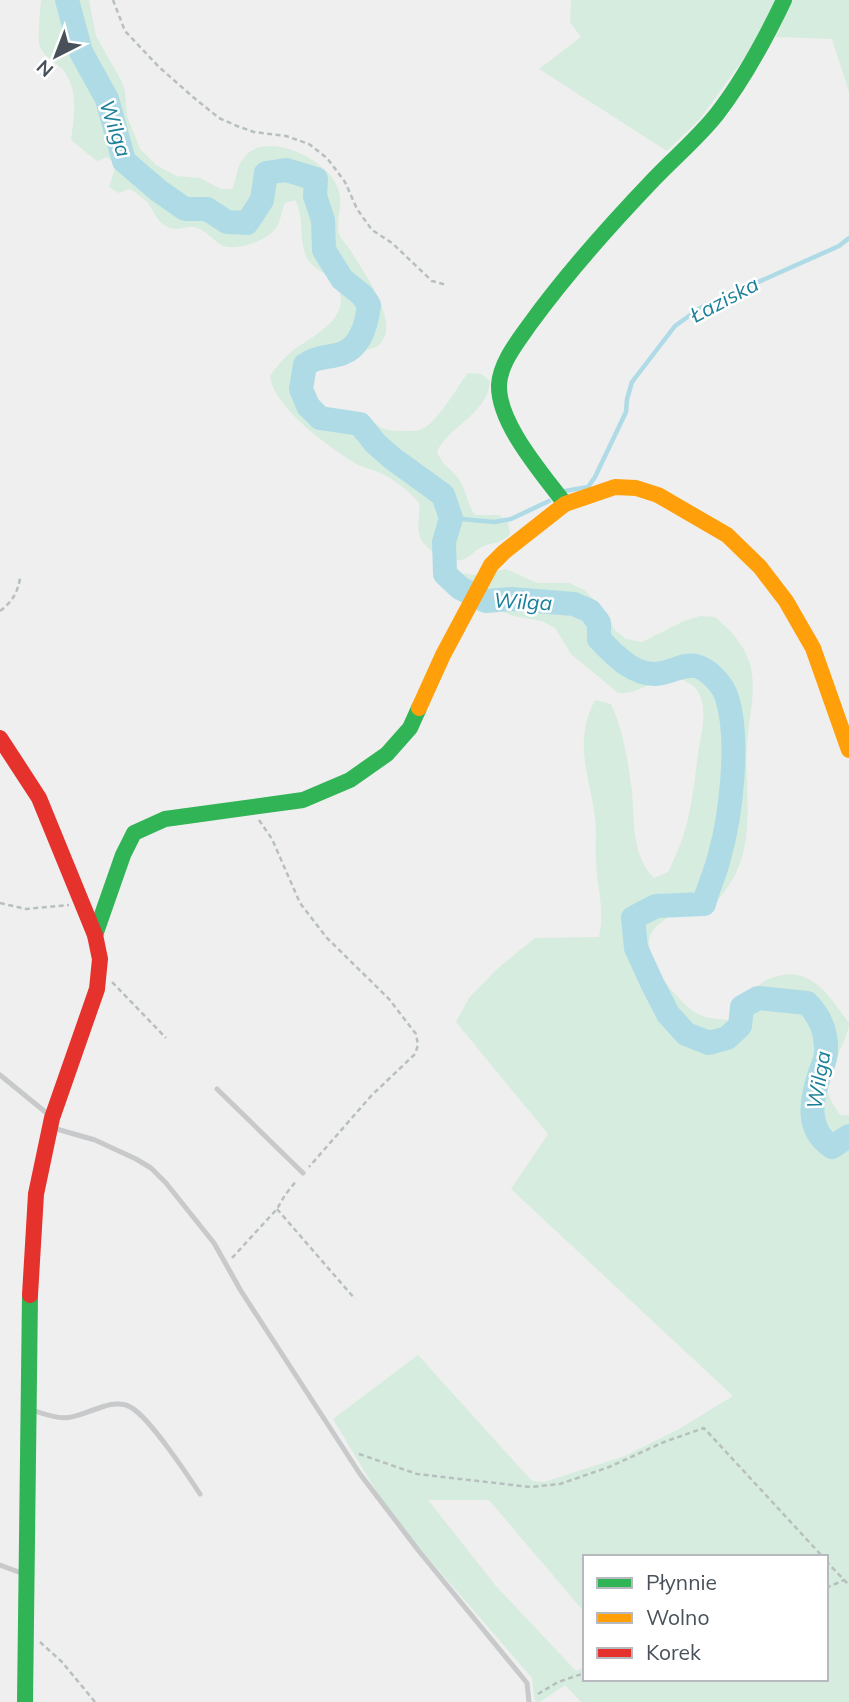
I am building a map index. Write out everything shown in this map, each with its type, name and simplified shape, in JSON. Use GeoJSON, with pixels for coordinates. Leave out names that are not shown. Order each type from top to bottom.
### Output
{"type":"FeatureCollection","features":[{"type":"Feature","properties":{"kind":"street"},"geometry":{"type":"LineString","coordinates":[[565,504],[509,418],[499,384],[502,368],[516,343],[547,302],[633,201],[695,141],[719,112],[747,69],[784,0]]}},
{"type":"Feature","properties":{"kind":"street"},"geometry":{"type":"LineString","coordinates":[[96,935],[123,855],[134,833],[165,819],[303,800],[350,780],[387,754],[410,728],[491,565],[565,504],[615,487],[636,488],[658,495],[727,535],[760,567],[786,601],[813,648],[849,750]]}},
{"type":"Feature","properties":{"kind":"street"},"geometry":{"type":"LineString","coordinates":[[0,738],[39,798],[96,935],[100,959],[97,989],[51,1123],[36,1194],[30,1288],[25,1702]]}},
{"type":"Feature","properties":{"kind":"lane"},"geometry":{"type":"LineString","coordinates":[[0,1075],[51,1123],[136,1158],[166,1183],[214,1243],[241,1291],[342,1448],[418,1550],[527,1683],[529,1701]]}},
{"type":"Feature","properties":{"kind":"lane"},"geometry":{"type":"LineString","coordinates":[[217,1089],[303,1173]]}},
{"type":"Feature","properties":{"kind":"lane"},"geometry":{"type":"LineString","coordinates":[[29,1409],[56,1418],[74,1418],[108,1405],[121,1404],[132,1408],[149,1424],[200,1494]]}},
{"type":"Feature","properties":{"kind":"lane"},"geometry":{"type":"LineString","coordinates":[[0,1565],[27,1575]]}},
{"type":"Feature","properties":{"kind":"path"},"geometry":{"type":"LineString","coordinates":[[113,0],[125,30],[159,67],[193,97],[219,118],[254,132],[286,136],[309,144],[327,158],[345,182],[357,209],[372,230],[392,243],[432,281],[447,285]]}},
{"type":"Feature","properties":{"kind":"path"},"geometry":{"type":"LineString","coordinates":[[0,611],[13,598],[19,588],[20,578]]}},
{"type":"Feature","properties":{"kind":"path"},"geometry":{"type":"LineString","coordinates":[[226,1263],[277,1209],[303,1173],[371,1096],[415,1054],[418,1045],[416,1034],[390,999],[327,938],[300,903],[272,839],[248,807]]}},
{"type":"Feature","properties":{"kind":"path"},"geometry":{"type":"LineString","coordinates":[[0,902],[26,909],[83,904]]}},
{"type":"Feature","properties":{"kind":"path"},"geometry":{"type":"LineString","coordinates":[[99,968],[166,1038]]}},
{"type":"Feature","properties":{"kind":"path"},"geometry":{"type":"LineString","coordinates":[[277,1209],[355,1299]]}},
{"type":"Feature","properties":{"kind":"path"},"geometry":{"type":"LineString","coordinates":[[342,1448],[417,1474],[530,1487],[572,1480],[704,1428],[821,1555]]}},
{"type":"Feature","properties":{"kind":"path"},"geometry":{"type":"LineString","coordinates":[[828,1562],[849,1585]]}},
{"type":"Feature","properties":{"kind":"path"},"geometry":{"type":"LineString","coordinates":[[828,1587],[844,1580]]}},
{"type":"Feature","properties":{"kind":"path"},"geometry":{"type":"LineString","coordinates":[[27,1630],[62,1662],[94,1702]]}},
{"type":"Feature","properties":{"kind":"path"},"geometry":{"type":"LineString","coordinates":[[529,1701],[558,1682],[583,1674]]}},
{"type":"Feature","properties":{"kind":"green space"},"geometry":{"type":"Polygon","coordinates":[[[41,0],[89,0],[96,36],[121,80],[125,91],[127,116],[140,149],[156,165],[177,176],[200,178],[221,189],[232,189],[243,159],[253,150],[265,146],[279,147],[308,157],[331,176],[339,193],[339,234],[378,297],[386,323],[385,334],[380,344],[375,347],[326,357],[309,364],[313,389],[322,404],[335,416],[349,420],[364,419],[387,430],[417,431],[433,420],[468,373],[481,374],[490,381],[483,402],[437,451],[441,460],[461,482],[475,515],[499,515],[508,522],[510,534],[506,538],[480,548],[462,560],[437,554],[427,547],[420,537],[419,503],[411,494],[386,476],[358,465],[344,456],[304,426],[281,401],[270,376],[291,352],[335,318],[341,299],[335,282],[307,258],[295,200],[285,203],[278,225],[272,233],[251,244],[227,247],[198,228],[167,227],[147,202],[130,189],[119,193],[109,187],[116,165],[107,157],[97,161],[71,140],[74,96],[64,71],[40,48],[41,0]]]}},
{"type":"Feature","properties":{"kind":"green space"},"geometry":{"type":"Polygon","coordinates":[[[571,0],[777,0],[748,53],[699,120],[667,151],[539,69],[581,37],[570,22],[571,0]]]}},
{"type":"Feature","properties":{"kind":"green space"},"geometry":{"type":"Polygon","coordinates":[[[792,0],[849,0],[849,92],[832,39],[776,37],[792,0]]]}},
{"type":"Feature","properties":{"kind":"green space"},"geometry":{"type":"Polygon","coordinates":[[[506,569],[537,583],[569,583],[584,590],[608,614],[614,629],[626,639],[642,642],[684,621],[700,616],[715,617],[739,642],[750,665],[753,691],[747,743],[748,818],[743,855],[737,872],[714,903],[703,908],[682,910],[655,928],[649,942],[650,953],[662,978],[680,1000],[702,1016],[729,1020],[762,982],[793,974],[813,981],[821,988],[849,1023],[830,1072],[827,1089],[840,1115],[849,1115],[849,1702],[581,1702],[565,1685],[540,1702],[535,1702],[532,1678],[390,1514],[333,1419],[418,1355],[532,1481],[544,1482],[625,1456],[679,1429],[733,1396],[511,1189],[548,1134],[456,1022],[469,998],[498,968],[535,938],[599,937],[601,908],[596,861],[596,822],[584,758],[585,730],[595,700],[611,704],[619,724],[629,774],[637,846],[646,868],[654,878],[668,872],[686,828],[702,733],[702,700],[691,684],[674,678],[632,692],[618,693],[571,654],[555,628],[542,621],[513,616],[485,605],[461,587],[452,575],[476,575],[506,569]]]}},
{"type":"Feature","properties":{"kind":"waterway","name":"Wilga"},"geometry":{"type":"LineString","coordinates":[[67,0],[81,52],[107,99],[124,161],[159,191],[185,209],[207,209],[227,222],[247,223],[262,200],[266,173],[286,170],[316,179],[315,196],[323,220],[324,250],[342,279],[362,295],[369,305],[359,339],[343,353],[305,365],[301,389],[308,406],[320,418],[360,424],[392,458],[443,495],[451,518],[444,542],[445,574],[460,588],[486,601],[511,599],[574,604],[590,611],[599,623],[599,639],[627,665],[653,674],[685,666],[699,667],[720,684],[731,715],[733,756],[727,821],[717,864],[704,904],[656,906],[633,918],[636,948],[668,1014],[686,1034],[709,1043],[727,1038],[740,1026],[742,1007],[758,998],[807,1003],[822,1025],[826,1045],[814,1093],[814,1123],[817,1132],[832,1147],[849,1136]]}},
{"type":"Feature","properties":{"kind":"waterway","name":"Łaziska"},"geometry":{"type":"LineString","coordinates":[[565,491],[588,487],[595,477],[626,412],[632,382],[675,326],[700,308],[839,246],[849,238]]}},
{"type":"Feature","properties":{"kind":"waterway","name":"Łaziska"},"geometry":{"type":"LineString","coordinates":[[451,518],[494,522],[511,519],[549,501]]}},
{"type":"Feature","properties":{"kind":"traffic: fast"},"geometry":{"type":"LineString","coordinates":[[565,504],[523,448],[506,416],[499,385],[503,369],[520,338],[574,268],[717,114],[754,59],[784,0]]}},
{"type":"Feature","properties":{"kind":"traffic: fast"},"geometry":{"type":"LineString","coordinates":[[95,935],[123,855],[134,833],[165,819],[303,800],[350,780],[387,754],[410,728],[419,708]]}},
{"type":"Feature","properties":{"kind":"traffic: fast"},"geometry":{"type":"LineString","coordinates":[[25,1702],[30,1295]]}},
{"type":"Feature","properties":{"kind":"traffic: slow"},"geometry":{"type":"LineString","coordinates":[[419,708],[443,655],[491,565],[565,504],[615,487],[636,488],[658,495],[727,535],[760,567],[786,601],[813,648],[849,750]]}},
{"type":"Feature","properties":{"kind":"traffic: jam"},"geometry":{"type":"LineString","coordinates":[[0,738],[39,798],[95,935],[100,959],[97,989],[52,1118],[36,1194],[30,1295]]}}]}
